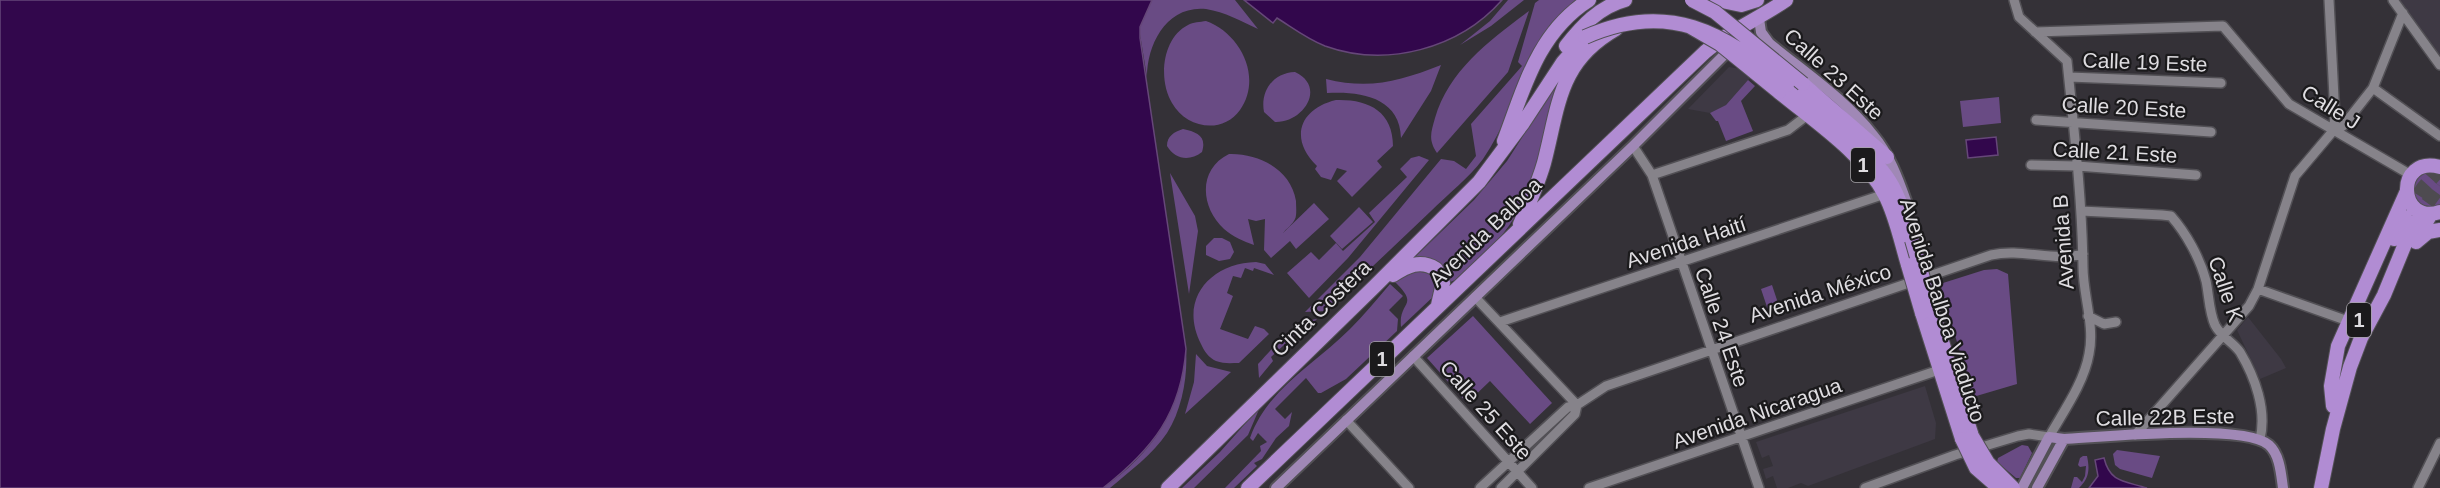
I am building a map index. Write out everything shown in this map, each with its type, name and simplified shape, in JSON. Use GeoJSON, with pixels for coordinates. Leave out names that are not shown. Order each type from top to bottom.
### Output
{"type":"FeatureCollection","features":[{"type":"Feature","properties":{"kind":"highway","name":"Cinta Costera"},"geometry":{"type":"LineString","coordinates":[[1499,155],[1536,59],[1558,24],[1589,0]]}},
{"type":"Feature","properties":{"kind":"highway"},"geometry":{"type":"LineString","coordinates":[[1549,84],[1559,57],[1581,27],[1607,7],[1625,0]]}},
{"type":"Feature","properties":{"kind":"highway"},"geometry":{"type":"LineString","coordinates":[[1692,0],[1715,12],[1887,157]]}},
{"type":"Feature","properties":{"kind":"highway"},"geometry":{"type":"LineString","coordinates":[[1718,0],[1741,5],[1757,0]]}},
{"type":"Feature","properties":{"kind":"highway","name":"Avenida Balboa"},"geometry":{"type":"LineString","coordinates":[[1248,488],[1705,52],[1731,31],[1759,19],[1786,0]]}},
{"type":"Feature","properties":{"kind":"highway","name":"Avenida Balboa Viaducto"},"geometry":{"type":"LineString","coordinates":[[1549,84],[1585,44],[1615,18],[1653,10],[1693,15],[1727,35],[1874,161],[1887,176],[1901,206],[1947,362],[1972,436],[1988,464],[2015,488]]}},
{"type":"Feature","properties":{"kind":"highway","name":"Avenida Balboa Viaducto"},"geometry":{"type":"LineString","coordinates":[[1516,231],[1538,182],[1563,86],[1585,44],[1618,28],[1635,23],[1664,21],[1689,26],[1720,44],[1865,166],[1885,195],[1962,439],[1976,468],[1997,488]]}},
{"type":"Feature","properties":{"kind":"highway","name":"Cinta Costera"},"geometry":{"type":"LineString","coordinates":[[1168,488],[1479,182],[1549,84]]}},
{"type":"Feature","properties":{"kind":"highway"},"geometry":{"type":"LineString","coordinates":[[2406,193],[2412,206],[2417,210],[2437,213],[2411,248],[2388,303],[2337,404],[2331,395],[2334,366],[2348,321],[2367,285],[2406,193],[2411,175],[2420,168],[2433,166],[2440,154]]}},
{"type":"Feature","properties":{"kind":"highway","name":"1"},"geometry":{"type":"LineString","coordinates":[[2321,488],[2349,337],[2375,290],[2395,237],[2410,220]]}},
{"type":"Feature","properties":{"kind":"highway"},"geometry":{"type":"LineString","coordinates":[[2411,248],[2428,232],[2440,230]]}},
{"type":"Feature","properties":{"kind":"highway"},"geometry":{"type":"LineString","coordinates":[[1375,286],[1402,269],[1415,264],[1430,265],[1442,277],[1442,289],[1437,307]]}},
{"type":"Feature","properties":{"kind":"main road","name":"Calle 23 Este"},"geometry":{"type":"LineString","coordinates":[[1759,19],[1761,32],[1769,43],[1847,107],[1874,135],[1887,157],[1900,183],[1968,421],[1979,447],[2015,488]]}},
{"type":"Feature","properties":{"kind":"main road","name":"Avenida Balboa"},"geometry":{"type":"LineString","coordinates":[[1280,487],[1716,65],[1759,19]]}},
{"type":"Feature","properties":{"kind":"main road"},"geometry":{"type":"LineString","coordinates":[[1716,65],[1726,62],[1741,65],[1748,49],[1758,43],[1769,43]]}},
{"type":"Feature","properties":{"kind":"main road","name":"1"},"geometry":{"type":"LineString","coordinates":[[1741,65],[1861,166],[1882,195],[1911,282],[1956,439],[1962,452],[1981,476],[1997,488]]}},
{"type":"Feature","properties":{"kind":"main road","name":"Calle 22B Este"},"geometry":{"type":"LineString","coordinates":[[2049,437],[2064,439],[2217,433],[2260,439],[2276,453],[2283,488]]}},
{"type":"Feature","properties":{"kind":"main road","name":"Avenida B"},"geometry":{"type":"LineString","coordinates":[[2022,488],[2049,437]]}},
{"type":"Feature","properties":{"kind":"main road"},"geometry":{"type":"LineString","coordinates":[[2037,488],[2064,439]]}},
{"type":"Feature","properties":{"kind":"main road"},"geometry":{"type":"LineString","coordinates":[[2045,474],[2046,488]]}},
{"type":"Feature","properties":{"kind":"main road"},"geometry":{"type":"LineString","coordinates":[[1981,476],[1990,488]]}},
{"type":"Feature","properties":{"kind":"street","name":"Avenida B"},"geometry":{"type":"LineString","coordinates":[[2014,0],[2019,17],[2067,61],[2078,166],[2084,254],[2082,268],[2090,352],[2085,368],[2049,437]]}},
{"type":"Feature","properties":{"kind":"street"},"geometry":{"type":"LineString","coordinates":[[2328,0],[2335,117],[2333,131]]}},
{"type":"Feature","properties":{"kind":"street"},"geometry":{"type":"LineString","coordinates":[[2393,0],[2440,65]]}},
{"type":"Feature","properties":{"kind":"street"},"geometry":{"type":"LineString","coordinates":[[2135,435],[2249,306],[2258,289],[2295,176],[2333,131],[2343,126],[2373,88],[2403,13]]}},
{"type":"Feature","properties":{"kind":"street","name":"Calle J"},"geometry":{"type":"LineString","coordinates":[[2035,32],[2223,26],[2289,104],[2411,175]]}},
{"type":"Feature","properties":{"kind":"street","name":"Calle 19 Este"},"geometry":{"type":"LineString","coordinates":[[2069,77],[2221,83]]}},
{"type":"Feature","properties":{"kind":"street"},"geometry":{"type":"LineString","coordinates":[[2373,88],[2440,136]]}},
{"type":"Feature","properties":{"kind":"street"},"geometry":{"type":"LineString","coordinates":[[1652,175],[1788,130],[1805,117]]}},
{"type":"Feature","properties":{"kind":"street","name":"Calle 20 Este"},"geometry":{"type":"LineString","coordinates":[[2036,120],[2211,132]]}},
{"type":"Feature","properties":{"kind":"street","name":"Calle 24 Este"},"geometry":{"type":"LineString","coordinates":[[1633,146],[1652,175],[1759,488]]}},
{"type":"Feature","properties":{"kind":"street","name":"Calle 21 Este"},"geometry":{"type":"LineString","coordinates":[[2031,165],[2078,166],[2196,175]]}},
{"type":"Feature","properties":{"kind":"street","name":"Avenida Haití"},"geometry":{"type":"LineString","coordinates":[[1500,322],[1882,195]]}},
{"type":"Feature","properties":{"kind":"street","name":"Calle K"},"geometry":{"type":"LineString","coordinates":[[2081,211],[2171,216],[2197,256],[2205,279],[2213,321],[2223,336],[2239,351],[2261,399],[2263,430],[2260,439]]}},
{"type":"Feature","properties":{"kind":"street","name":"Avenida México"},"geometry":{"type":"LineString","coordinates":[[1480,488],[1568,407],[1577,405],[1606,386],[2000,253],[2072,257],[2084,254]]}},
{"type":"Feature","properties":{"kind":"street"},"geometry":{"type":"LineString","coordinates":[[2258,289],[2348,321]]}},
{"type":"Feature","properties":{"kind":"street"},"geometry":{"type":"LineString","coordinates":[[1475,297],[1577,405]]}},
{"type":"Feature","properties":{"kind":"street"},"geometry":{"type":"LineString","coordinates":[[2088,316],[2104,324],[2116,322]]}},
{"type":"Feature","properties":{"kind":"street","name":"Calle 25 Este"},"geometry":{"type":"LineString","coordinates":[[1413,356],[1532,488]]}},
{"type":"Feature","properties":{"kind":"street","name":"Avenida Nicaragua"},"geometry":{"type":"LineString","coordinates":[[1589,488],[1936,371]]}},
{"type":"Feature","properties":{"kind":"street","name":"Avenida México"},"geometry":{"type":"LineString","coordinates":[[1501,488],[1575,414],[1577,405]]}},
{"type":"Feature","properties":{"kind":"street"},"geometry":{"type":"LineString","coordinates":[[1347,420],[1409,488]]}},
{"type":"Feature","properties":{"kind":"street"},"geometry":{"type":"LineString","coordinates":[[1865,488],[1962,452],[2024,434],[2049,437]]}},
{"type":"Feature","properties":{"kind":"street"},"geometry":{"type":"LineString","coordinates":[[2418,488],[2440,443]]}},
{"type":"Feature","properties":{"kind":"shaded area"},"geometry":{"type":"Polygon","coordinates":[[[0,0],[1152,0],[1140,27],[1140,38],[1186,349],[1178,392],[1171,411],[1150,444],[1103,488],[0,488],[0,0]]]}},
{"type":"Feature","properties":{"kind":"shaded area"},"geometry":{"type":"Polygon","coordinates":[[[1152,0],[1235,0],[1258,29],[1213,10],[1192,9],[1180,13],[1170,20],[1155,40],[1147,77],[1139,28],[1152,0]]]}},
{"type":"Feature","properties":{"kind":"shaded area"},"geometry":{"type":"Polygon","coordinates":[[[1244,0],[1502,0],[1485,17],[1465,31],[1443,42],[1420,50],[1372,55],[1348,52],[1318,43],[1277,18],[1273,23],[1244,0]]]}},
{"type":"Feature","properties":{"kind":"shaded area"},"geometry":{"type":"Polygon","coordinates":[[[1508,0],[1524,0],[1491,26],[1460,45],[1490,21],[1508,0]]]}},
{"type":"Feature","properties":{"kind":"shaded area"},"geometry":{"type":"Polygon","coordinates":[[[1539,0],[1577,0],[1558,17],[1532,55],[1506,117],[1483,159],[1465,179],[1325,311],[1305,312],[1360,257],[1441,159],[1454,161],[1466,169],[1476,156],[1471,124],[1522,66],[1518,62],[1535,3],[1539,0]]]}},
{"type":"Feature","properties":{"kind":"shaded area"},"geometry":{"type":"Polygon","coordinates":[[[2399,0],[2440,0],[2440,57],[2399,0]]]}},
{"type":"Feature","properties":{"kind":"shaded area"},"geometry":{"type":"Polygon","coordinates":[[[1529,11],[1508,72],[1437,153],[1431,140],[1432,132],[1441,101],[1450,85],[1473,57],[1529,11]]]}},
{"type":"Feature","properties":{"kind":"shaded area"},"geometry":{"type":"Polygon","coordinates":[[[1206,21],[1229,35],[1238,46],[1248,71],[1249,84],[1247,97],[1240,110],[1224,123],[1214,125],[1195,123],[1178,112],[1168,94],[1164,72],[1168,49],[1179,31],[1188,25],[1206,21]]]}},
{"type":"Feature","properties":{"kind":"shaded area"},"geometry":{"type":"Polygon","coordinates":[[[1441,65],[1431,91],[1401,138],[1399,124],[1394,113],[1386,105],[1376,99],[1352,93],[1327,93],[1326,79],[1371,84],[1398,79],[1441,65]]]}},
{"type":"Feature","properties":{"kind":"shaded area"},"geometry":{"type":"Polygon","coordinates":[[[1567,67],[1535,176],[1515,217],[1502,235],[1455,280],[1448,283],[1446,274],[1440,265],[1411,261],[1474,200],[1507,161],[1567,67]]]}},
{"type":"Feature","properties":{"kind":"shaded area"},"geometry":{"type":"Polygon","coordinates":[[[1729,67],[1741,69],[1751,77],[1726,105],[1710,113],[1688,109],[1729,67]]]}},
{"type":"Feature","properties":{"kind":"shaded area"},"geometry":{"type":"Polygon","coordinates":[[[1295,72],[1304,78],[1309,86],[1308,103],[1294,117],[1275,122],[1264,112],[1266,90],[1280,76],[1295,72]]]}},
{"type":"Feature","properties":{"kind":"shaded area"},"geometry":{"type":"Polygon","coordinates":[[[1748,80],[1755,86],[1741,101],[1753,131],[1726,141],[1718,121],[1710,113],[1726,105],[1748,80]]]}},
{"type":"Feature","properties":{"kind":"shaded area"},"geometry":{"type":"Polygon","coordinates":[[[1999,97],[2001,123],[1963,127],[1960,101],[1999,97]]]}},
{"type":"Feature","properties":{"kind":"shaded area"},"geometry":{"type":"Polygon","coordinates":[[[1336,100],[1348,100],[1368,105],[1383,116],[1392,134],[1393,146],[1377,161],[1382,167],[1352,197],[1337,181],[1347,171],[1337,168],[1331,180],[1321,177],[1315,169],[1317,166],[1303,146],[1301,136],[1302,126],[1313,110],[1336,100]]]}},
{"type":"Feature","properties":{"kind":"shaded area"},"geometry":{"type":"Polygon","coordinates":[[[1183,129],[1202,138],[1202,152],[1183,158],[1170,150],[1167,143],[1170,137],[1183,129]]]}},
{"type":"Feature","properties":{"kind":"shaded area"},"geometry":{"type":"Polygon","coordinates":[[[1996,137],[1998,155],[1968,158],[1966,140],[1996,137]]]}},
{"type":"Feature","properties":{"kind":"shaded area"},"geometry":{"type":"Polygon","coordinates":[[[1229,154],[1251,156],[1262,160],[1272,165],[1288,180],[1296,201],[1296,215],[1293,223],[1283,233],[1314,203],[1329,219],[1296,249],[1290,241],[1271,258],[1264,250],[1265,219],[1256,221],[1248,219],[1254,245],[1231,234],[1216,220],[1210,210],[1206,189],[1207,179],[1212,169],[1229,154]]]}},
{"type":"Feature","properties":{"kind":"shaded area"},"geometry":{"type":"Polygon","coordinates":[[[1419,156],[1429,160],[1348,258],[1309,298],[1287,273],[1311,252],[1319,260],[1336,243],[1343,251],[1375,222],[1369,213],[1407,177],[1400,169],[1411,158],[1419,156]]]}},
{"type":"Feature","properties":{"kind":"shaded area"},"geometry":{"type":"Polygon","coordinates":[[[2424,172],[2440,174],[2440,206],[2424,206],[2414,197],[2414,185],[2417,178],[2424,172]]]}},
{"type":"Feature","properties":{"kind":"shaded area"},"geometry":{"type":"Polygon","coordinates":[[[1170,173],[1195,216],[1198,231],[1189,294],[1170,173]]]}},
{"type":"Feature","properties":{"kind":"shaded area"},"geometry":{"type":"Polygon","coordinates":[[[1359,207],[1373,222],[1342,249],[1330,236],[1359,207]]]}},
{"type":"Feature","properties":{"kind":"shaded area"},"geometry":{"type":"Polygon","coordinates":[[[1214,238],[1222,238],[1230,242],[1234,252],[1230,259],[1219,261],[1206,255],[1206,246],[1214,238]]]}},
{"type":"Feature","properties":{"kind":"shaded area"},"geometry":{"type":"Polygon","coordinates":[[[1256,262],[1265,264],[1274,275],[1254,268],[1253,271],[1245,268],[1241,278],[1233,276],[1227,293],[1233,296],[1220,329],[1248,339],[1255,326],[1264,329],[1269,334],[1239,363],[1216,361],[1204,349],[1195,328],[1196,299],[1203,287],[1225,269],[1256,262]]]}},
{"type":"Feature","properties":{"kind":"shaded area"},"geometry":{"type":"Polygon","coordinates":[[[1421,267],[1437,276],[1435,295],[1401,327],[1402,312],[1407,300],[1402,289],[1394,281],[1421,267]]]}},
{"type":"Feature","properties":{"kind":"shaded area"},"geometry":{"type":"Polygon","coordinates":[[[1997,269],[2008,274],[2017,384],[1973,397],[1941,287],[1943,283],[1984,270],[1997,269]]]}},
{"type":"Feature","properties":{"kind":"shaded area"},"geometry":{"type":"Polygon","coordinates":[[[1390,284],[1403,296],[1389,310],[1398,319],[1397,331],[1346,379],[1321,393],[1318,393],[1306,378],[1275,409],[1285,419],[1292,412],[1289,426],[1276,438],[1262,459],[1254,463],[1257,466],[1234,488],[1225,488],[1261,451],[1260,446],[1267,442],[1258,433],[1253,441],[1250,438],[1268,405],[1293,378],[1350,329],[1390,284]]]}},
{"type":"Feature","properties":{"kind":"shaded area"},"geometry":{"type":"Polygon","coordinates":[[[1772,285],[1780,309],[1769,313],[1761,289],[1772,285]]]}},
{"type":"Feature","properties":{"kind":"shaded area"},"geometry":{"type":"Polygon","coordinates":[[[1473,316],[1552,403],[1530,424],[1490,381],[1467,403],[1427,358],[1473,316]]]}},
{"type":"Feature","properties":{"kind":"shaded area"},"geometry":{"type":"Polygon","coordinates":[[[2248,317],[2286,368],[2260,379],[2237,330],[2248,317]]]}},
{"type":"Feature","properties":{"kind":"shaded area"},"geometry":{"type":"Polygon","coordinates":[[[1317,319],[1300,335],[1297,333],[1271,357],[1273,361],[1259,378],[1258,364],[1277,343],[1300,325],[1317,319]]]}},
{"type":"Feature","properties":{"kind":"shaded area"},"geometry":{"type":"Polygon","coordinates":[[[1186,349],[1183,392],[1177,414],[1167,433],[1133,469],[1110,488],[1103,488],[1136,460],[1161,428],[1178,392],[1186,349]]]}},
{"type":"Feature","properties":{"kind":"shaded area"},"geometry":{"type":"Polygon","coordinates":[[[1196,354],[1207,366],[1231,372],[1185,414],[1194,382],[1196,354]]]}},
{"type":"Feature","properties":{"kind":"shaded area"},"geometry":{"type":"Polygon","coordinates":[[[1925,386],[1936,423],[1935,439],[1808,486],[1801,483],[1788,488],[1777,488],[1773,476],[1766,479],[1763,469],[1773,466],[1769,455],[1762,458],[1756,442],[1925,386]]]}},
{"type":"Feature","properties":{"kind":"shaded area"},"geometry":{"type":"Polygon","coordinates":[[[1260,407],[1248,435],[1194,488],[1182,488],[1220,452],[1260,407]]]}},
{"type":"Feature","properties":{"kind":"shaded area"},"geometry":{"type":"Polygon","coordinates":[[[2022,445],[2028,446],[2032,453],[2020,478],[2016,478],[1997,462],[1998,458],[2022,445]]]}},
{"type":"Feature","properties":{"kind":"shaded area"},"geometry":{"type":"Polygon","coordinates":[[[2117,450],[2160,456],[2152,478],[2120,469],[2115,465],[2113,454],[2117,450]]]}},
{"type":"Feature","properties":{"kind":"shaded area"},"geometry":{"type":"Polygon","coordinates":[[[2083,456],[2087,456],[2088,461],[2087,477],[2079,488],[2071,488],[2074,477],[2082,482],[2085,476],[2086,466],[2078,465],[2083,456]]]}},
{"type":"Feature","properties":{"kind":"shaded area"},"geometry":{"type":"Polygon","coordinates":[[[2104,458],[2114,477],[2147,488],[2089,488],[2098,476],[2095,460],[2104,458]]]}},
{"type":"Feature","properties":{"kind":"tunnel"},"geometry":{"type":"LineString","coordinates":[[2407,213],[2423,188],[2440,169]]}},
{"type":"Feature","properties":{"kind":"tunnel"},"geometry":{"type":"LineString","coordinates":[[2415,220],[2440,186]]}}]}
